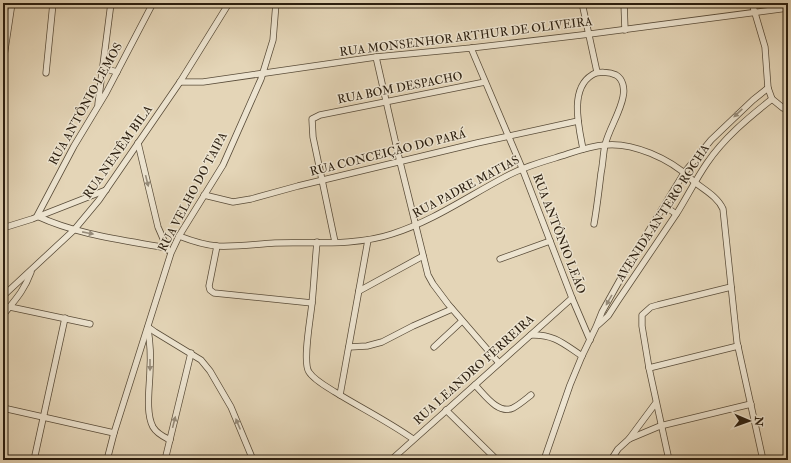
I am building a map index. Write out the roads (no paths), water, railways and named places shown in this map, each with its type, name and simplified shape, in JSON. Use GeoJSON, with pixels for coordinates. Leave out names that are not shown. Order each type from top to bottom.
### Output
{"type":"FeatureCollection","features":[{"type":"Feature","properties":{"kind":"street"},"geometry":{"type":"LineString","coordinates":[[3,63],[12,3]]}},
{"type":"Feature","properties":{"kind":"street"},"geometry":{"type":"LineString","coordinates":[[46,73],[53,3]]}},
{"type":"Feature","properties":{"kind":"street"},"geometry":{"type":"LineString","coordinates":[[98,106],[110,3]]}},
{"type":"Feature","properties":{"kind":"street","name":"RUA ANTÔNIO LEMOS"},"geometry":{"type":"LineString","coordinates":[[37,216],[74,146],[117,72],[153,3]]}},
{"type":"Feature","properties":{"kind":"street","name":"RUA NENÊM BILA"},"geometry":{"type":"LineString","coordinates":[[3,296],[74,230],[106,190],[180,82],[229,3]]}},
{"type":"Feature","properties":{"kind":"street","name":"RUA VELHO DO TAIPA"},"geometry":{"type":"LineString","coordinates":[[107,460],[114,433],[171,253],[223,165],[263,73],[273,40],[276,3]]}},
{"type":"Feature","properties":{"kind":"street"},"geometry":{"type":"LineString","coordinates":[[582,3],[590,34],[597,72]]}},
{"type":"Feature","properties":{"kind":"street"},"geometry":{"type":"LineString","coordinates":[[624,3],[625,30]]}},
{"type":"Feature","properties":{"kind":"street"},"geometry":{"type":"LineString","coordinates":[[752,3],[765,47],[768,88],[772,99],[786,108]]}},
{"type":"Feature","properties":{"kind":"street","name":"RUA MONSENHOR ARTHUR DE OLIVEIRA"},"geometry":{"type":"LineString","coordinates":[[180,82],[203,82],[376,57],[471,48],[625,30],[788,8]]}},
{"type":"Feature","properties":{"kind":"street","name":"RUA ANTÔNIO LEÃO"},"geometry":{"type":"LineString","coordinates":[[471,48],[522,168],[572,298],[590,340]]}},
{"type":"Feature","properties":{"kind":"street"},"geometry":{"type":"LineString","coordinates":[[376,57],[422,256],[428,275],[452,309],[499,363]]}},
{"type":"Feature","properties":{"kind":"street"},"geometry":{"type":"LineString","coordinates":[[103,68],[117,72]]}},
{"type":"Feature","properties":{"kind":"street"},"geometry":{"type":"LineString","coordinates":[[583,149],[578,122],[577,102],[580,91],[590,75],[597,72],[615,74],[621,79],[624,88],[623,97],[605,145],[594,224]]}},
{"type":"Feature","properties":{"kind":"street","name":"RUA BOM DESPACHO"},"geometry":{"type":"LineString","coordinates":[[322,181],[311,124],[312,119],[320,115],[485,82]]}},
{"type":"Feature","properties":{"kind":"street","name":"AVENIDA ANTERO ROCHA"},"geometry":{"type":"LineString","coordinates":[[544,460],[567,393],[582,356],[605,305],[631,260],[684,173],[711,140],[753,100],[768,88]]}},
{"type":"Feature","properties":{"kind":"street","name":"AVENIDA ANTERO ROCHA"},"geometry":{"type":"LineString","coordinates":[[596,327],[608,316],[676,214],[694,182],[718,149],[754,113],[772,99]]}},
{"type":"Feature","properties":{"kind":"street","name":"RUA CONCEIÇÃO DO PARÁ"},"geometry":{"type":"LineString","coordinates":[[204,195],[233,202],[245,200],[508,136],[578,122]]}},
{"type":"Feature","properties":{"kind":"street"},"geometry":{"type":"LineString","coordinates":[[711,140],[718,149]]}},
{"type":"Feature","properties":{"kind":"street"},"geometry":{"type":"LineString","coordinates":[[138,143],[158,227],[167,248],[171,253]]}},
{"type":"Feature","properties":{"kind":"street","name":"RUA PADRE MATIAS"},"geometry":{"type":"LineString","coordinates":[[180,236],[196,242],[217,246],[368,240],[391,235],[415,226],[522,168],[583,149],[616,144],[630,146],[661,158],[684,173],[720,202],[723,209],[738,346],[763,460]]}},
{"type":"Feature","properties":{"kind":"street"},"geometry":{"type":"LineString","coordinates":[[322,181],[335,242]]}},
{"type":"Feature","properties":{"kind":"street"},"geometry":{"type":"LineString","coordinates":[[3,228],[106,190]]}},
{"type":"Feature","properties":{"kind":"street"},"geometry":{"type":"LineString","coordinates":[[665,206],[676,214]]}},
{"type":"Feature","properties":{"kind":"street"},"geometry":{"type":"LineString","coordinates":[[37,216],[74,230],[167,248]]}},
{"type":"Feature","properties":{"kind":"street"},"geometry":{"type":"LineString","coordinates":[[340,395],[368,240]]}},
{"type":"Feature","properties":{"kind":"street"},"geometry":{"type":"LineString","coordinates":[[500,259],[550,241]]}},
{"type":"Feature","properties":{"kind":"street"},"geometry":{"type":"LineString","coordinates":[[317,242],[307,349],[308,370],[318,381],[400,430],[413,440]]}},
{"type":"Feature","properties":{"kind":"street"},"geometry":{"type":"LineString","coordinates":[[217,246],[209,280],[210,290],[214,293],[312,303]]}},
{"type":"Feature","properties":{"kind":"street"},"geometry":{"type":"LineString","coordinates":[[359,291],[422,256]]}},
{"type":"Feature","properties":{"kind":"street"},"geometry":{"type":"LineString","coordinates":[[3,315],[19,297],[27,283],[31,271]]}},
{"type":"Feature","properties":{"kind":"street"},"geometry":{"type":"LineString","coordinates":[[669,460],[660,426],[648,368],[642,326],[642,315],[651,307],[731,287]]}},
{"type":"Feature","properties":{"kind":"street","name":"RUA LEANDRO FERREIRA"},"geometry":{"type":"LineString","coordinates":[[391,460],[572,298]]}},
{"type":"Feature","properties":{"kind":"street"},"geometry":{"type":"LineString","coordinates":[[10,307],[90,324]]}},
{"type":"Feature","properties":{"kind":"street"},"geometry":{"type":"LineString","coordinates":[[349,347],[366,346],[382,342],[413,326],[452,309]]}},
{"type":"Feature","properties":{"kind":"street"},"geometry":{"type":"LineString","coordinates":[[34,460],[65,318]]}},
{"type":"Feature","properties":{"kind":"street"},"geometry":{"type":"LineString","coordinates":[[434,347],[462,321]]}},
{"type":"Feature","properties":{"kind":"street"},"geometry":{"type":"LineString","coordinates":[[148,327],[191,353],[201,360],[210,370],[231,407],[253,460]]}},
{"type":"Feature","properties":{"kind":"street"},"geometry":{"type":"LineString","coordinates":[[148,327],[150,341],[150,416],[153,427],[161,436],[170,440]]}},
{"type":"Feature","properties":{"kind":"street"},"geometry":{"type":"LineString","coordinates":[[530,335],[548,336],[582,356]]}},
{"type":"Feature","properties":{"kind":"street"},"geometry":{"type":"LineString","coordinates":[[648,368],[738,346]]}},
{"type":"Feature","properties":{"kind":"street"},"geometry":{"type":"LineString","coordinates":[[165,460],[191,353]]}},
{"type":"Feature","properties":{"kind":"street"},"geometry":{"type":"LineString","coordinates":[[475,385],[491,402],[505,409],[512,408],[531,395]]}},
{"type":"Feature","properties":{"kind":"street"},"geometry":{"type":"LineString","coordinates":[[611,460],[618,449],[629,439],[655,404]]}},
{"type":"Feature","properties":{"kind":"street"},"geometry":{"type":"LineString","coordinates":[[629,439],[660,426],[750,404]]}},
{"type":"Feature","properties":{"kind":"street"},"geometry":{"type":"LineString","coordinates":[[3,408],[114,433]]}},
{"type":"Feature","properties":{"kind":"street"},"geometry":{"type":"LineString","coordinates":[[446,410],[497,460]]}}]}
